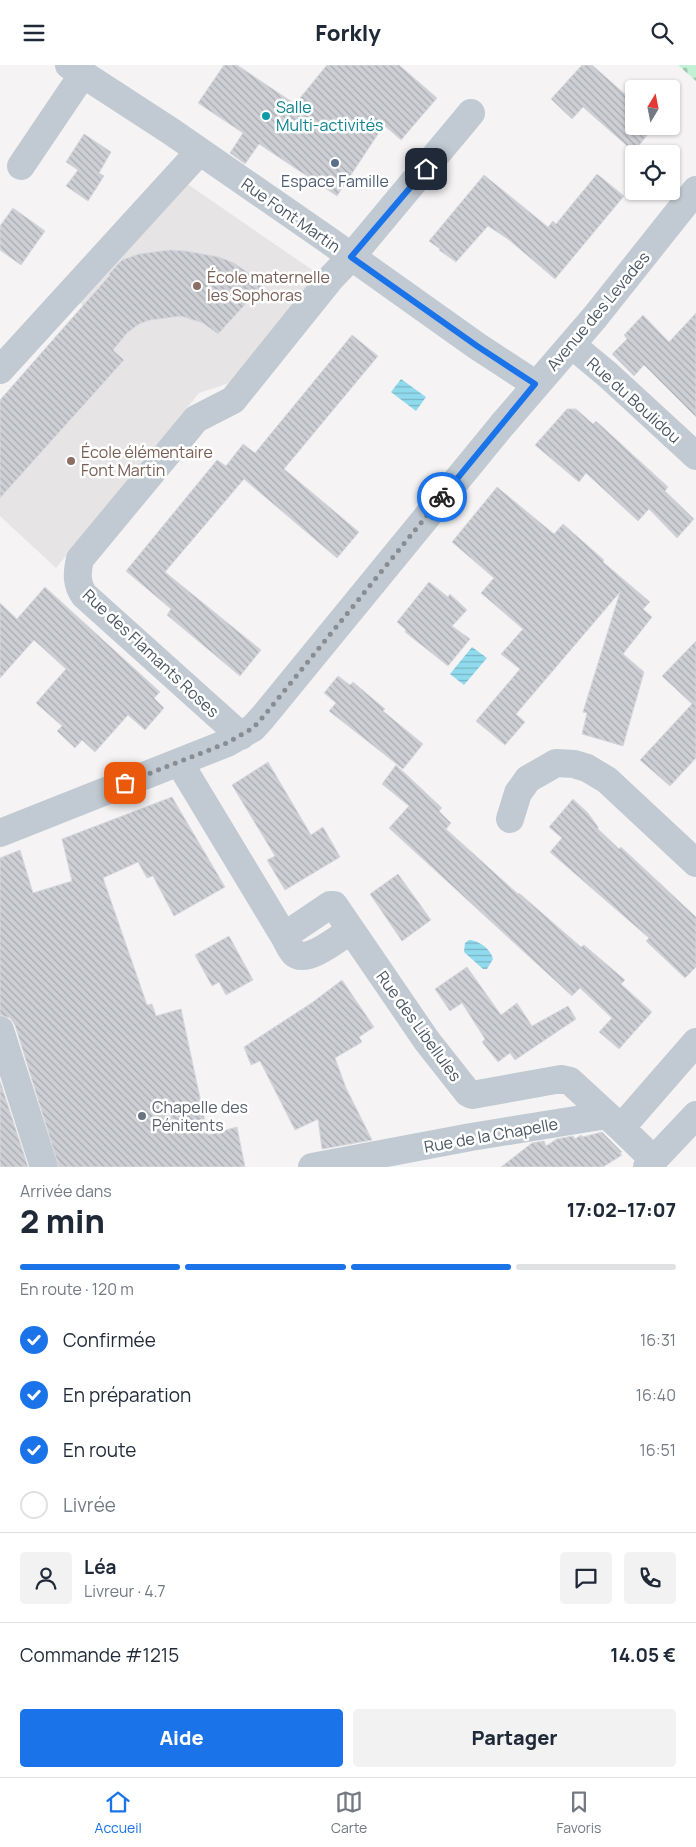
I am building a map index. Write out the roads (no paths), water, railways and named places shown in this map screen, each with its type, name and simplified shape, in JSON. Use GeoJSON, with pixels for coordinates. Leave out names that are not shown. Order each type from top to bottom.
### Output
{"type":"FeatureCollection","features":[{"type":"Feature","properties":{"kind":"street","name":"Rue Font Martin"},"geometry":{"type":"LineString","coordinates":[[76,70],[199,152],[477,346],[535,384]]}},
{"type":"Feature","properties":{"kind":"street"},"geometry":{"type":"LineString","coordinates":[[21,166],[76,70]]}},
{"type":"Feature","properties":{"kind":"street","name":"Rue des Flamants Roses"},"geometry":{"type":"LineString","coordinates":[[241,736],[84,595],[78,579],[82,555],[196,419],[233,400],[331,278],[351,257],[470,113]]}},
{"type":"Feature","properties":{"kind":"street"},"geometry":{"type":"LineString","coordinates":[[0,370],[199,152]]}},
{"type":"Feature","properties":{"kind":"street","name":"Avenue des Levades"},"geometry":{"type":"LineString","coordinates":[[0,833],[179,762],[241,736],[253,728],[535,384],[572,345],[696,190]]}},
{"type":"Feature","properties":{"kind":"street","name":"Rue du Boulidou"},"geometry":{"type":"LineString","coordinates":[[572,345],[608,375],[696,456]]}},
{"type":"Feature","properties":{"kind":"street","name":"Rue des Libellules"},"geometry":{"type":"LineString","coordinates":[[179,762],[284,936],[330,905],[334,905],[427,1041],[468,1093],[472,1095],[561,1079],[570,1081],[614,1121]]}},
{"type":"Feature","properties":{"kind":"street"},"geometry":{"type":"LineString","coordinates":[[510,819],[518,793],[528,779],[556,763],[574,764],[587,768],[607,781],[696,863]]}},
{"type":"Feature","properties":{"kind":"street"},"geometry":{"type":"LineString","coordinates":[[0,1030],[44,1167]]}},
{"type":"Feature","properties":{"kind":"street"},"geometry":{"type":"LineString","coordinates":[[696,1042],[614,1121],[650,1164],[696,1115]]}},
{"type":"Feature","properties":{"kind":"street","name":"Rue de la Chapelle"},"geometry":{"type":"LineString","coordinates":[[312,1167],[420,1147],[614,1121]]}},
{"type":"Feature","properties":{"kind":"water"},"geometry":{"type":"Polygon","coordinates":[[[401,379],[426,397],[416,411],[391,392],[401,379]]]}},
{"type":"Feature","properties":{"kind":"water"},"geometry":{"type":"Polygon","coordinates":[[[472,647],[487,658],[464,685],[450,674],[472,647]]]}},
{"type":"Feature","properties":{"kind":"water"},"geometry":{"type":"Polygon","coordinates":[[[469,940],[480,943],[492,955],[493,959],[487,969],[483,969],[464,952],[465,943],[469,940]]]}},
{"type":"Feature","properties":{"kind":"place","name":"Salle Multi-activités"},"geometry":{"type":"Point","coordinates":[266,116]}},
{"type":"Feature","properties":{"kind":"place","name":"Espace Famille"},"geometry":{"type":"Point","coordinates":[335,163]}},
{"type":"Feature","properties":{"kind":"place","name":"École maternelle les Sophoras"},"geometry":{"type":"Point","coordinates":[197,286]}},
{"type":"Feature","properties":{"kind":"place","name":"École élémentaire Font Martin"},"geometry":{"type":"Point","coordinates":[71,461]}},
{"type":"Feature","properties":{"kind":"place","name":"Chapelle des Pénitents"},"geometry":{"type":"Point","coordinates":[142,1116]}}]}
